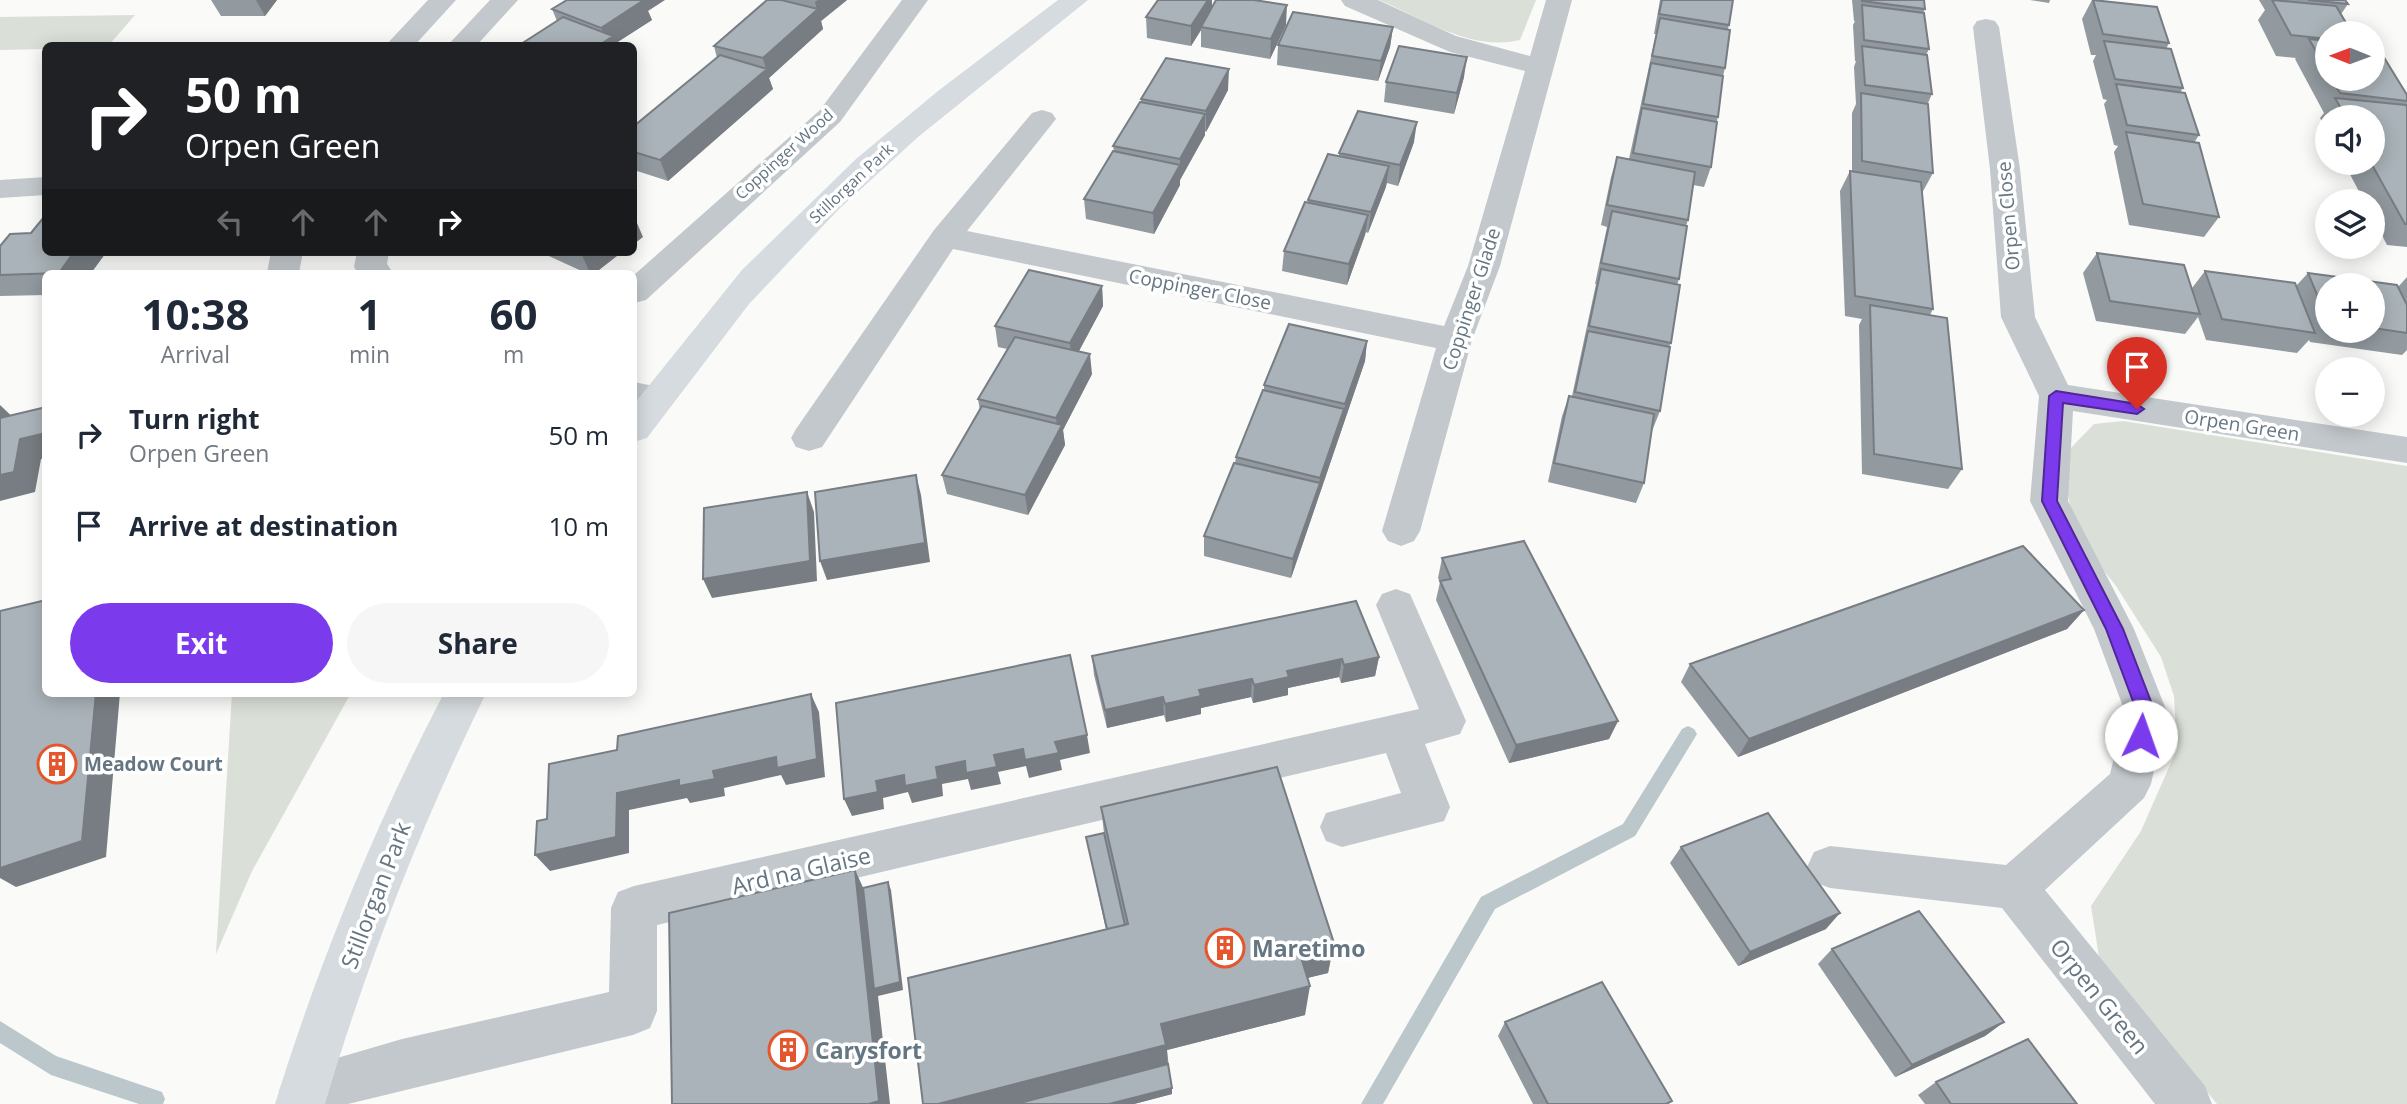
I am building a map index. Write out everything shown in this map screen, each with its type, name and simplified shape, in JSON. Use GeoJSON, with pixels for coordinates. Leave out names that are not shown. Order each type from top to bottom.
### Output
{"type":"FeatureCollection","features":[{"type":"Feature","properties":{"kind":"main road","name":"Stillorgan Park"},"geometry":{"type":"LineString","coordinates":[[637,420],[645,396],[755,276],[859,173],[996,58],[1075,0]]}},
{"type":"Feature","properties":{"kind":"main road","name":"Stillorgan Park"},"geometry":{"type":"LineString","coordinates":[[302,1098],[355,941],[431,759],[463,697]]}},
{"type":"Feature","properties":{"kind":"street"},"geometry":{"type":"LineString","coordinates":[[402,42],[443,0]]}},
{"type":"Feature","properties":{"kind":"street"},"geometry":{"type":"LineString","coordinates":[[464,42],[505,0]]}},
{"type":"Feature","properties":{"kind":"street","name":"Coppinger Wood"},"geometry":{"type":"LineString","coordinates":[[637,289],[830,116],[915,0]]}},
{"type":"Feature","properties":{"kind":"street"},"geometry":{"type":"LineString","coordinates":[[1354,0],[1382,9],[1435,37],[1500,58],[1540,66]]}},
{"type":"Feature","properties":{"kind":"street","name":"Coppinger Glade"},"geometry":{"type":"LineString","coordinates":[[1401,531],[1455,340],[1484,266],[1559,0]]}},
{"type":"Feature","properties":{"kind":"street","name":"Orpen Close"},"geometry":{"type":"LineString","coordinates":[[1986,27],[2005,169],[2018,317],[2056,396]]}},
{"type":"Feature","properties":{"kind":"street"},"geometry":{"type":"LineString","coordinates":[[808,438],[945,237],[1042,119]]}},
{"type":"Feature","properties":{"kind":"street"},"geometry":{"type":"LineString","coordinates":[[0,189],[42,186]]}},
{"type":"Feature","properties":{"kind":"street","name":"Coppinger Close"},"geometry":{"type":"LineString","coordinates":[[945,237],[1455,340]]}},
{"type":"Feature","properties":{"kind":"street"},"geometry":{"type":"LineString","coordinates":[[1830,867],[2014,888],[2129,784],[2146,712],[2114,629],[2049,501],[2056,396]]}},
{"type":"Feature","properties":{"kind":"street","name":"Orpen Green"},"geometry":{"type":"LineString","coordinates":[[2056,396],[2407,450]]}},
{"type":"Feature","properties":{"kind":"street","name":"Ard na Glaise"},"geometry":{"type":"LineString","coordinates":[[302,1098],[401,1065],[633,1011],[634,908],[1445,721],[1396,605]]}},
{"type":"Feature","properties":{"kind":"street"},"geometry":{"type":"LineString","coordinates":[[1342,827],[1428,807],[1399,732]]}},
{"type":"Feature","properties":{"kind":"street","name":"Orpen Green"},"geometry":{"type":"LineString","coordinates":[[2014,888],[2187,1104]]}},
{"type":"Feature","properties":{"kind":"shaded area"},"geometry":{"type":"Polygon","coordinates":[[[1379,0],[1536,0],[1520,40],[1501,42],[1483,41],[1447,31],[1379,0]]]}},
{"type":"Feature","properties":{"kind":"shaded area"},"geometry":{"type":"Polygon","coordinates":[[[135,15],[112,42],[42,42],[42,49],[0,50],[0,17],[135,15]]]}},
{"type":"Feature","properties":{"kind":"shaded area"},"geometry":{"type":"Polygon","coordinates":[[[2123,421],[2407,466],[2407,1104],[2217,1104],[2099,957],[2091,906],[2141,831],[2177,749],[2174,696],[2161,657],[2116,586],[2085,547],[2071,511],[2065,479],[2069,450],[2094,424],[2123,421]]]}},
{"type":"Feature","properties":{"kind":"shaded area"},"geometry":{"type":"Polygon","coordinates":[[[232,697],[349,697],[252,871],[216,954],[232,697]]]}},
{"type":"Feature","properties":{"kind":"building"},"geometry":{"type":"Polygon","coordinates":[[[567,0],[644,0],[601,28],[552,9],[567,0]]]}},
{"type":"Feature","properties":{"kind":"building"},"geometry":{"type":"Polygon","coordinates":[[[767,0],[781,0],[818,9],[763,58],[714,46],[767,0]]]}},
{"type":"Feature","properties":{"kind":"building"},"geometry":{"type":"Polygon","coordinates":[[[1158,0],[1208,0],[1191,26],[1146,17],[1158,0]]]}},
{"type":"Feature","properties":{"kind":"building"},"geometry":{"type":"Polygon","coordinates":[[[1216,0],[1254,0],[1287,5],[1271,39],[1201,27],[1216,0]]]}},
{"type":"Feature","properties":{"kind":"building"},"geometry":{"type":"Polygon","coordinates":[[[1662,0],[1733,0],[1729,25],[1659,14],[1662,0]]]}},
{"type":"Feature","properties":{"kind":"building"},"geometry":{"type":"Polygon","coordinates":[[[1924,0],[1925,9],[1862,1],[1924,0]]]}},
{"type":"Feature","properties":{"kind":"building"},"geometry":{"type":"Polygon","coordinates":[[[2093,0],[2157,7],[2169,43],[2103,34],[2093,0]]]}},
{"type":"Feature","properties":{"kind":"building"},"geometry":{"type":"Polygon","coordinates":[[[2272,0],[2336,6],[2345,21],[2315,21],[2315,38],[2291,35],[2272,0]]]}},
{"type":"Feature","properties":{"kind":"building"},"geometry":{"type":"Polygon","coordinates":[[[2308,0],[2345,0],[2348,4],[2308,0]]]}},
{"type":"Feature","properties":{"kind":"building"},"geometry":{"type":"Polygon","coordinates":[[[1862,5],[1924,13],[1929,49],[1864,40],[1862,5]]]}},
{"type":"Feature","properties":{"kind":"building"},"geometry":{"type":"Polygon","coordinates":[[[1293,12],[1393,27],[1381,61],[1278,45],[1293,12]]]}},
{"type":"Feature","properties":{"kind":"building"},"geometry":{"type":"Polygon","coordinates":[[[563,17],[613,36],[604,42],[524,42],[563,17]]]}},
{"type":"Feature","properties":{"kind":"building"},"geometry":{"type":"Polygon","coordinates":[[[1660,18],[1730,30],[1725,68],[1652,56],[1660,18]]]}},
{"type":"Feature","properties":{"kind":"building"},"geometry":{"type":"Polygon","coordinates":[[[2104,41],[2171,49],[2183,88],[2115,79],[2104,41]]]}},
{"type":"Feature","properties":{"kind":"building"},"geometry":{"type":"Polygon","coordinates":[[[1399,46],[1467,57],[1457,93],[1386,82],[1399,46]]]}},
{"type":"Feature","properties":{"kind":"building"},"geometry":{"type":"Polygon","coordinates":[[[1862,46],[1927,55],[1932,94],[1865,85],[1862,46]]]}},
{"type":"Feature","properties":{"kind":"building"},"geometry":{"type":"Polygon","coordinates":[[[720,55],[767,69],[660,160],[637,153],[637,124],[720,55]]]}},
{"type":"Feature","properties":{"kind":"building"},"geometry":{"type":"Polygon","coordinates":[[[1166,58],[1229,69],[1206,111],[1141,99],[1166,58]]]}},
{"type":"Feature","properties":{"kind":"building"},"geometry":{"type":"Polygon","coordinates":[[[2385,59],[2407,95],[2407,101],[2339,91],[2385,91],[2385,59]]]}},
{"type":"Feature","properties":{"kind":"building"},"geometry":{"type":"Polygon","coordinates":[[[1651,63],[1723,76],[1718,117],[1643,104],[1651,63]]]}},
{"type":"Feature","properties":{"kind":"building"},"geometry":{"type":"Polygon","coordinates":[[[2116,84],[2185,93],[2199,135],[2127,125],[2116,84]]]}},
{"type":"Feature","properties":{"kind":"building"},"geometry":{"type":"Polygon","coordinates":[[[1861,93],[1928,104],[1933,173],[1862,161],[1861,93]]]}},
{"type":"Feature","properties":{"kind":"building"},"geometry":{"type":"Polygon","coordinates":[[[2335,98],[2406,105],[2407,224],[2378,175],[2385,175],[2385,105],[2339,105],[2335,98]]]}},
{"type":"Feature","properties":{"kind":"building"},"geometry":{"type":"Polygon","coordinates":[[[1140,102],[1205,114],[1180,159],[1113,146],[1140,102]]]}},
{"type":"Feature","properties":{"kind":"building"},"geometry":{"type":"Polygon","coordinates":[[[1642,108],[1717,122],[1711,167],[1633,153],[1642,108]]]}},
{"type":"Feature","properties":{"kind":"building"},"geometry":{"type":"Polygon","coordinates":[[[1358,111],[1417,122],[1400,165],[1339,153],[1358,111]]]}},
{"type":"Feature","properties":{"kind":"building"},"geometry":{"type":"Polygon","coordinates":[[[2126,132],[2199,143],[2219,217],[2143,204],[2126,132]]]}},
{"type":"Feature","properties":{"kind":"building"},"geometry":{"type":"Polygon","coordinates":[[[1113,151],[1180,165],[1153,213],[1084,199],[1113,151]]]}},
{"type":"Feature","properties":{"kind":"building"},"geometry":{"type":"Polygon","coordinates":[[[1328,154],[1389,166],[1371,212],[1308,200],[1328,154]]]}},
{"type":"Feature","properties":{"kind":"building"},"geometry":{"type":"Polygon","coordinates":[[[1617,157],[1695,172],[1688,220],[1607,205],[1617,157]]]}},
{"type":"Feature","properties":{"kind":"building"},"geometry":{"type":"Polygon","coordinates":[[[1850,171],[1921,182],[1933,309],[1855,296],[1850,171]]]}},
{"type":"Feature","properties":{"kind":"building"},"geometry":{"type":"Polygon","coordinates":[[[1305,202],[1368,215],[1349,264],[1284,251],[1305,202]]]}},
{"type":"Feature","properties":{"kind":"building"},"geometry":{"type":"Polygon","coordinates":[[[1612,211],[1687,226],[1679,279],[1601,263],[1612,211]]]}},
{"type":"Feature","properties":{"kind":"building"},"geometry":{"type":"Polygon","coordinates":[[[42,219],[42,256],[71,256],[61,270],[0,275],[0,246],[10,234],[31,233],[42,219]]]}},
{"type":"Feature","properties":{"kind":"building"},"geometry":{"type":"Polygon","coordinates":[[[2097,253],[2184,265],[2200,314],[2110,301],[2097,253]]]}},
{"type":"Feature","properties":{"kind":"building"},"geometry":{"type":"Polygon","coordinates":[[[1601,269],[1680,285],[1671,343],[1589,326],[1601,269]]]}},
{"type":"Feature","properties":{"kind":"building"},"geometry":{"type":"Polygon","coordinates":[[[1029,270],[1102,286],[1070,343],[995,326],[1029,270]]]}},
{"type":"Feature","properties":{"kind":"building"},"geometry":{"type":"Polygon","coordinates":[[[2205,271],[2295,283],[2315,333],[2222,319],[2205,271]]]}},
{"type":"Feature","properties":{"kind":"building"},"geometry":{"type":"Polygon","coordinates":[[[2308,273],[2315,274],[2315,290],[2308,273]]]}},
{"type":"Feature","properties":{"kind":"building"},"geometry":{"type":"Polygon","coordinates":[[[2385,283],[2397,285],[2407,305],[2407,333],[2385,330],[2385,283]]]}},
{"type":"Feature","properties":{"kind":"building"},"geometry":{"type":"Polygon","coordinates":[[[1870,305],[1947,318],[1962,469],[1874,454],[1870,305]]]}},
{"type":"Feature","properties":{"kind":"building"},"geometry":{"type":"Polygon","coordinates":[[[1289,324],[1367,341],[1345,404],[1264,385],[1289,324]]]}},
{"type":"Feature","properties":{"kind":"building"},"geometry":{"type":"Polygon","coordinates":[[[1588,331],[1670,347],[1660,411],[1575,392],[1588,331]]]}},
{"type":"Feature","properties":{"kind":"building"},"geometry":{"type":"Polygon","coordinates":[[[1015,337],[1090,354],[1056,418],[978,399],[1015,337]]]}},
{"type":"Feature","properties":{"kind":"building"},"geometry":{"type":"Polygon","coordinates":[[[1263,390],[1344,409],[1320,478],[1236,457],[1263,390]]]}},
{"type":"Feature","properties":{"kind":"building"},"geometry":{"type":"Polygon","coordinates":[[[1569,396],[1654,414],[1644,483],[1554,463],[1569,396]]]}},
{"type":"Feature","properties":{"kind":"building"},"geometry":{"type":"Polygon","coordinates":[[[982,406],[1062,425],[1025,495],[942,475],[982,406]]]}},
{"type":"Feature","properties":{"kind":"building"},"geometry":{"type":"Polygon","coordinates":[[[42,408],[42,434],[20,439],[14,472],[0,475],[0,418],[42,408]]]}},
{"type":"Feature","properties":{"kind":"building"},"geometry":{"type":"Polygon","coordinates":[[[1234,463],[1320,483],[1293,559],[1204,536],[1234,463]]]}},
{"type":"Feature","properties":{"kind":"building"},"geometry":{"type":"Polygon","coordinates":[[[916,475],[925,543],[820,561],[815,492],[916,475]]]}},
{"type":"Feature","properties":{"kind":"building"},"geometry":{"type":"Polygon","coordinates":[[[807,492],[810,561],[703,579],[704,508],[807,492]]]}},
{"type":"Feature","properties":{"kind":"building"},"geometry":{"type":"Polygon","coordinates":[[[1524,541],[1618,721],[1516,745],[1440,581],[1451,579],[1442,558],[1524,541]]]}},
{"type":"Feature","properties":{"kind":"building"},"geometry":{"type":"Polygon","coordinates":[[[2023,546],[2084,610],[1749,739],[1690,664],[2023,546]]]}},
{"type":"Feature","properties":{"kind":"building","name":"Meadow Court"},"geometry":{"type":"Polygon","coordinates":[[[42,601],[42,697],[96,697],[82,841],[0,868],[0,611],[42,601]]]}},
{"type":"Feature","properties":{"kind":"building"},"geometry":{"type":"Polygon","coordinates":[[[1356,601],[1379,657],[1344,665],[1342,659],[1287,671],[1289,677],[1254,685],[1252,679],[1199,690],[1201,696],[1165,704],[1163,697],[1105,710],[1092,656],[1356,601]]]}},
{"type":"Feature","properties":{"kind":"building"},"geometry":{"type":"Polygon","coordinates":[[[1070,655],[1087,735],[1055,742],[1059,753],[1025,760],[1023,749],[994,755],[997,767],[966,773],[965,761],[936,767],[938,779],[905,786],[904,775],[876,781],[878,792],[844,799],[836,703],[1070,655]]]}},
{"type":"Feature","properties":{"kind":"building"},"geometry":{"type":"Polygon","coordinates":[[[811,694],[817,759],[777,768],[776,757],[713,771],[715,779],[679,786],[679,780],[617,793],[616,837],[535,855],[537,821],[547,819],[549,764],[617,750],[618,736],[811,694]]]}},
{"type":"Feature","properties":{"kind":"building","name":"Maretimo"},"geometry":{"type":"Polygon","coordinates":[[[1277,767],[1334,943],[1299,951],[1310,986],[1161,1024],[1166,1045],[938,1104],[923,1104],[908,978],[1128,924],[1101,807],[1277,767]]]}},
{"type":"Feature","properties":{"kind":"building"},"geometry":{"type":"Polygon","coordinates":[[[1768,813],[1840,913],[1750,952],[1681,847],[1768,813]]]}},
{"type":"Feature","properties":{"kind":"building"},"geometry":{"type":"Polygon","coordinates":[[[1104,833],[1125,925],[1107,929],[1086,837],[1104,833]]]}},
{"type":"Feature","properties":{"kind":"building","name":"Carysfort"},"geometry":{"type":"Polygon","coordinates":[[[855,870],[879,1101],[869,1104],[672,1104],[669,913],[855,870]]]}},
{"type":"Feature","properties":{"kind":"building"},"geometry":{"type":"Polygon","coordinates":[[[888,882],[900,982],[874,989],[863,888],[888,882]]]}},
{"type":"Feature","properties":{"kind":"building"},"geometry":{"type":"Polygon","coordinates":[[[1919,911],[2004,1022],[1912,1065],[1832,949],[1919,911]]]}},
{"type":"Feature","properties":{"kind":"building"},"geometry":{"type":"Polygon","coordinates":[[[1602,982],[1672,1101],[1666,1104],[1548,1104],[1505,1022],[1602,982]]]}},
{"type":"Feature","properties":{"kind":"building"},"geometry":{"type":"Polygon","coordinates":[[[2028,1039],[2077,1104],[1951,1104],[1936,1082],[2028,1039]]]}},
{"type":"Feature","properties":{"kind":"building"},"geometry":{"type":"Polygon","coordinates":[[[1168,1064],[1172,1088],[1109,1104],[1016,1104],[1168,1064]]]}},
{"type":"Feature","properties":{"kind":"waterway"},"geometry":{"type":"LineString","coordinates":[[1371,1104],[1488,903],[1629,830],[1688,734]]}},
{"type":"Feature","properties":{"kind":"waterway"},"geometry":{"type":"LineString","coordinates":[[0,1031],[51,1065],[155,1099]]}},
{"type":"Feature","properties":{"kind":"place","name":"Meadow Court"},"geometry":{"type":"Point","coordinates":[57,764]}},
{"type":"Feature","properties":{"kind":"place","name":"Maretimo"},"geometry":{"type":"Point","coordinates":[1225,948]}},
{"type":"Feature","properties":{"kind":"place","name":"Carysfort"},"geometry":{"type":"Point","coordinates":[788,1050]}},
{"type":"Feature","properties":{"kind":"route"},"geometry":{"type":"LineString","coordinates":[[2137,409],[2056,396],[2049,501],[2114,629],[2146,712],[2141,736]]}}]}
